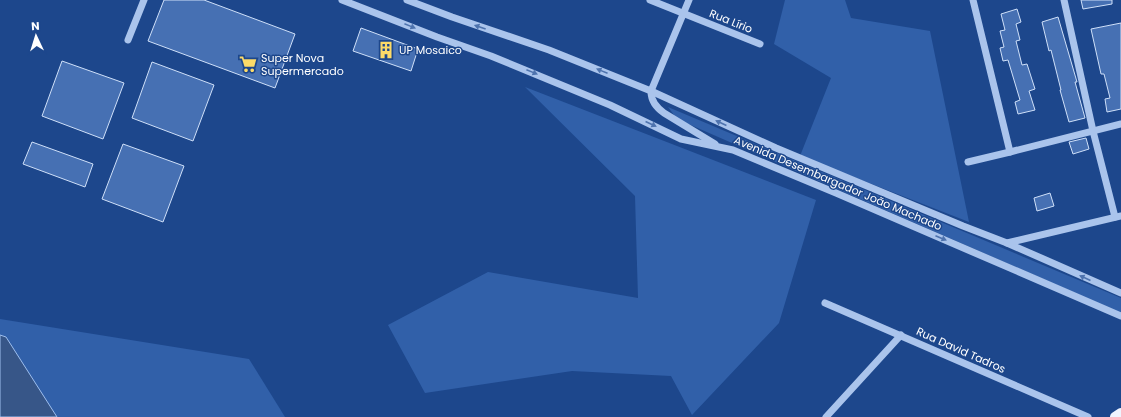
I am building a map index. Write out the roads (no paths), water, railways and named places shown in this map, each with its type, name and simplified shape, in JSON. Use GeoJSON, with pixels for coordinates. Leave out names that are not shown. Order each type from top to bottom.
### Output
{"type":"FeatureCollection","features":[{"type":"Feature","properties":{"kind":"main road"},"geometry":{"type":"LineString","coordinates":[[1116,417],[1121,413]]}},
{"type":"Feature","properties":{"kind":"street"},"geometry":{"type":"LineString","coordinates":[[128,40],[144,0]]}},
{"type":"Feature","properties":{"kind":"street","name":"Avenida Desembargador João Machado"},"geometry":{"type":"LineString","coordinates":[[342,0],[437,37],[498,58],[610,104],[681,138],[733,150],[1121,316]]}},
{"type":"Feature","properties":{"kind":"street","name":"Avenida Desembargador João Machado"},"geometry":{"type":"LineString","coordinates":[[407,0],[549,50],[651,91],[776,148],[1007,243],[1121,294]]}},
{"type":"Feature","properties":{"kind":"street","name":"Rua Lírio"},"geometry":{"type":"LineString","coordinates":[[650,0],[760,44]]}},
{"type":"Feature","properties":{"kind":"street"},"geometry":{"type":"LineString","coordinates":[[689,0],[651,91],[651,98],[659,110],[719,146]]}},
{"type":"Feature","properties":{"kind":"street"},"geometry":{"type":"LineString","coordinates":[[973,0],[1010,152]]}},
{"type":"Feature","properties":{"kind":"street"},"geometry":{"type":"LineString","coordinates":[[1007,243],[1118,216],[1093,131],[1064,0]]}},
{"type":"Feature","properties":{"kind":"street"},"geometry":{"type":"LineString","coordinates":[[968,162],[1121,124]]}},
{"type":"Feature","properties":{"kind":"street","name":"Rua David Tadros"},"geometry":{"type":"LineString","coordinates":[[825,303],[1088,417]]}},
{"type":"Feature","properties":{"kind":"street"},"geometry":{"type":"LineString","coordinates":[[826,417],[901,335]]}},
{"type":"Feature","properties":{"kind":"place","name":"UP Mosaico"},"geometry":{"type":"Point","coordinates":[386,50]}},
{"type":"Feature","properties":{"kind":"place","name":"Super Nova Supermercado"},"geometry":{"type":"Point","coordinates":[248,64]}}]}
